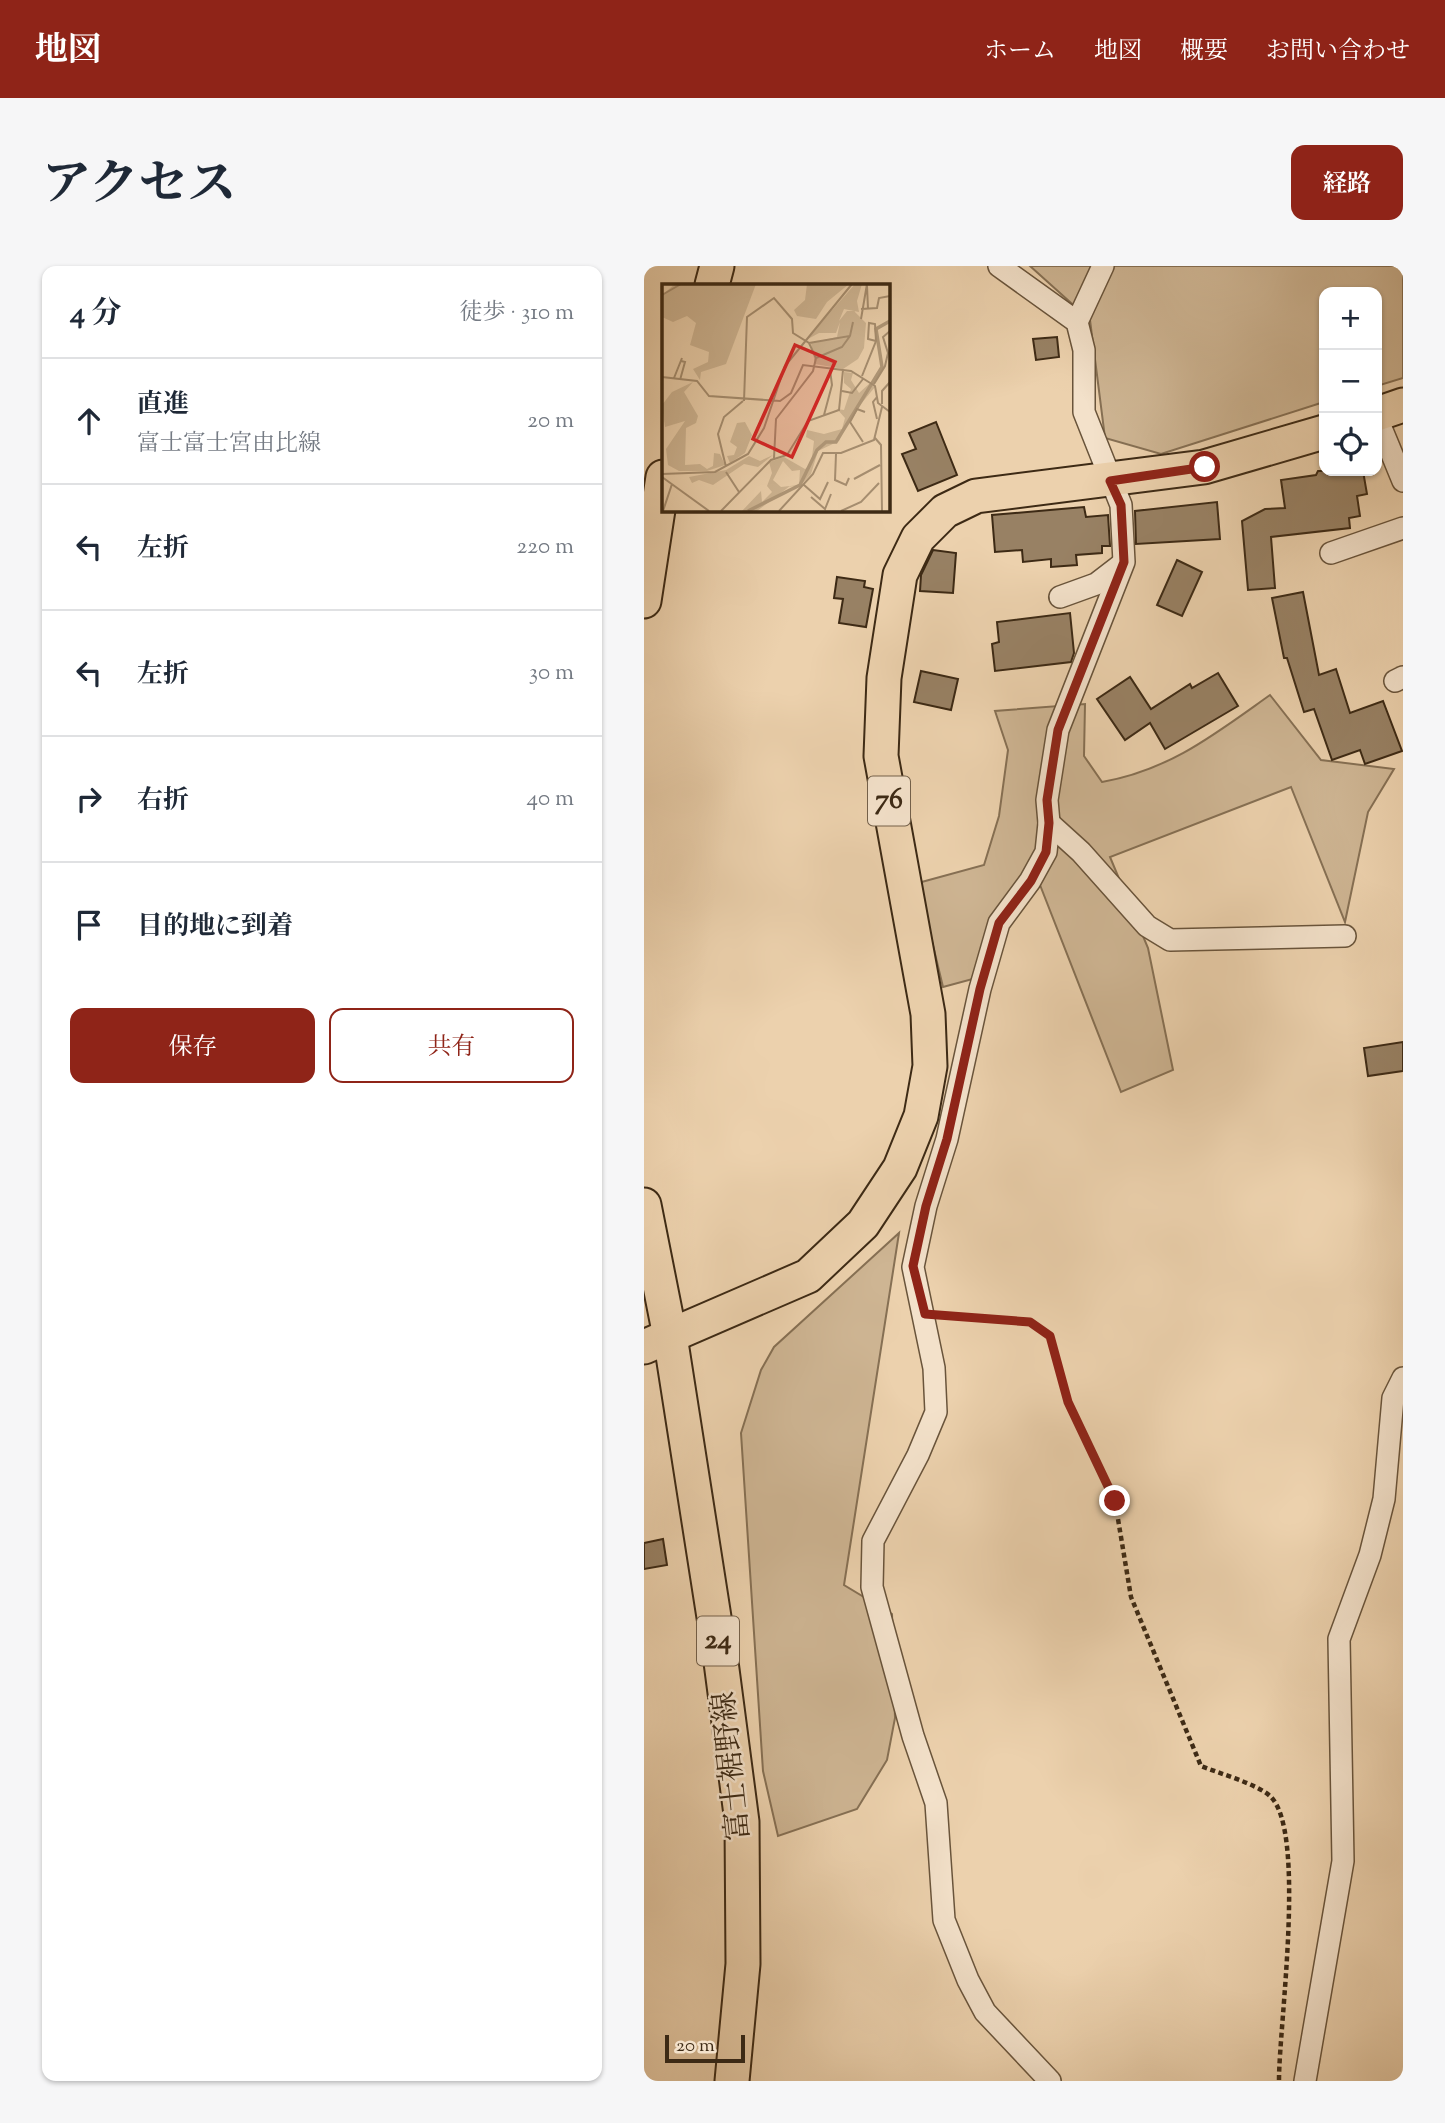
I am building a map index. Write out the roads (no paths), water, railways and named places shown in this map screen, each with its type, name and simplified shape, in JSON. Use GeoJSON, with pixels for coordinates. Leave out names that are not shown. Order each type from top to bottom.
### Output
{"type":"FeatureCollection","features":[{"type":"Feature","properties":{"kind":"main road"},"geometry":{"type":"LineString","coordinates":[[712,284],[718,266]]}},
{"type":"Feature","properties":{"kind":"main road"},"geometry":{"type":"LineString","coordinates":[[1382,414],[1403,405]]}},
{"type":"Feature","properties":{"kind":"main road","name":"76"},"geometry":{"type":"LineString","coordinates":[[657,1342],[808,1276],[863,1224],[900,1168],[921,1116],[930,1066],[928,1014],[881,756],[884,678],[900,575],[918,538],[945,511],[975,496],[1205,467],[1319,433]]}},
{"type":"Feature","properties":{"kind":"main road"},"geometry":{"type":"LineString","coordinates":[[644,601],[662,484]]}},
{"type":"Feature","properties":{"kind":"main road","name":"富士裾野線"},"geometry":{"type":"LineString","coordinates":[[644,1205],[657,1342],[721,1662],[743,1822],[743,1964],[732,2081]]}},
{"type":"Feature","properties":{"kind":"street"},"geometry":{"type":"LineString","coordinates":[[999,266],[1077,322]]}},
{"type":"Feature","properties":{"kind":"street"},"geometry":{"type":"LineString","coordinates":[[1050,2081],[985,2012],[968,1980],[944,1920],[936,1803],[913,1736],[872,1587],[873,1541],[918,1455],[936,1412],[934,1368],[913,1266],[926,1206],[957,1102],[980,989],[999,923],[1031,881],[1046,852],[1049,823],[1047,800],[1058,730],[1124,562],[1121,505],[1084,412],[1084,350],[1077,322],[1103,266]]}},
{"type":"Feature","properties":{"kind":"street"},"geometry":{"type":"LineString","coordinates":[[1382,428],[1403,481]]}},
{"type":"Feature","properties":{"kind":"street"},"geometry":{"type":"LineString","coordinates":[[1331,553],[1403,528]]}},
{"type":"Feature","properties":{"kind":"street"},"geometry":{"type":"LineString","coordinates":[[1060,597],[1096,584],[1124,562]]}},
{"type":"Feature","properties":{"kind":"street"},"geometry":{"type":"LineString","coordinates":[[1049,823],[1081,852],[1147,926],[1170,940],[1345,936]]}},
{"type":"Feature","properties":{"kind":"street"},"geometry":{"type":"LineString","coordinates":[[1305,2081],[1343,1861],[1339,1639],[1370,1555],[1384,1499],[1393,1398],[1403,1378]]}}]}
